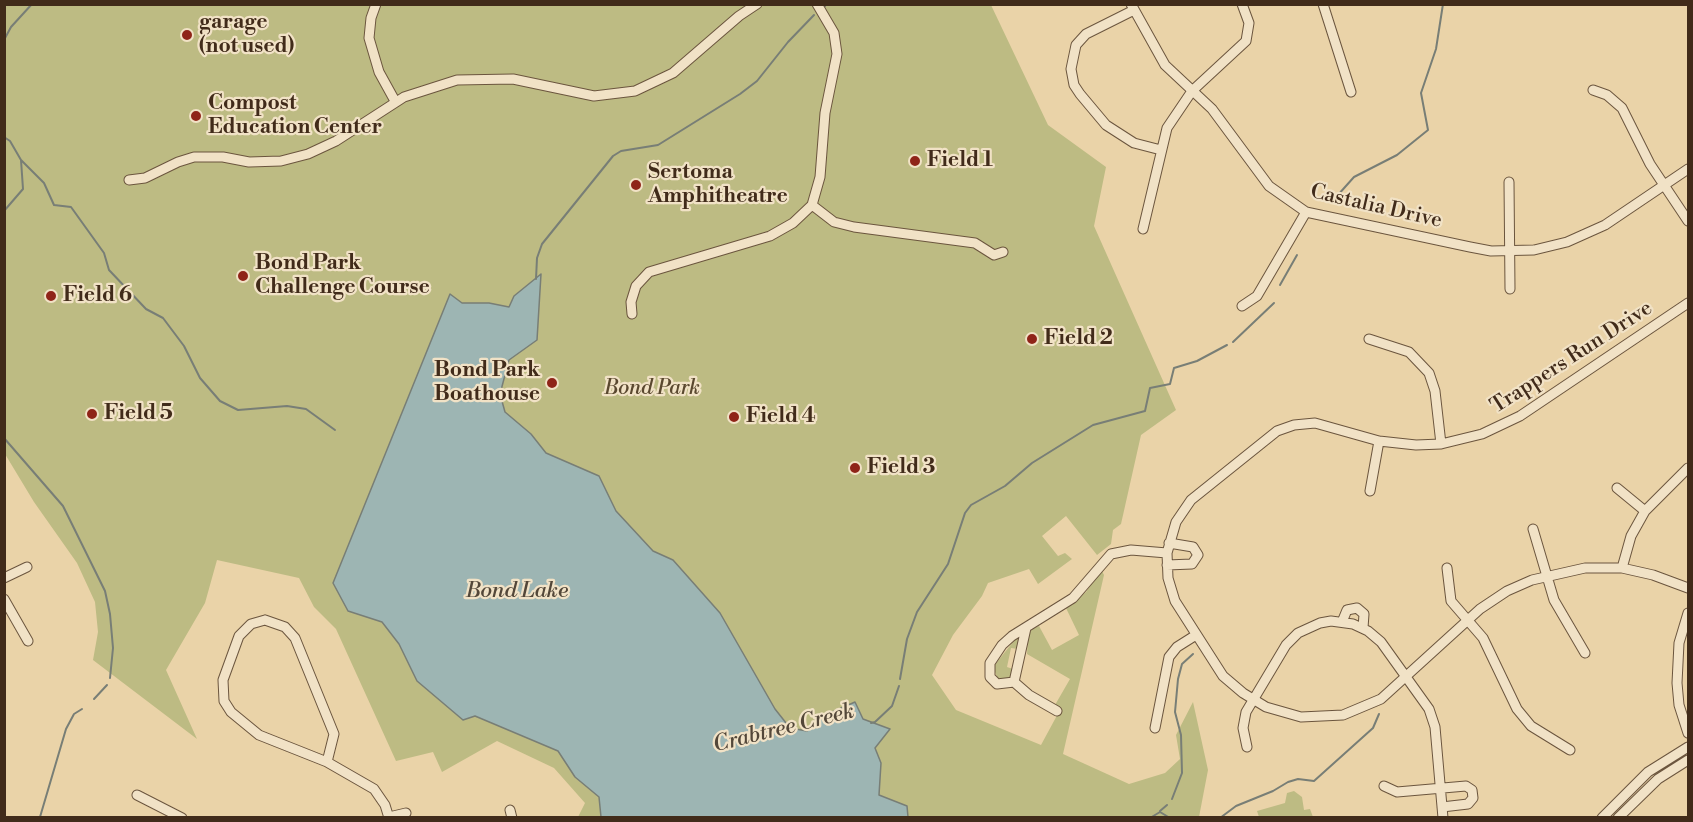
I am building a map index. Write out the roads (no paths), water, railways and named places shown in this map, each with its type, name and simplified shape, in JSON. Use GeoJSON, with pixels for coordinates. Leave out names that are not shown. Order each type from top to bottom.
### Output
{"type":"FeatureCollection","features":[{"type":"Feature","properties":{"kind":"street"},"geometry":{"type":"LineString","coordinates":[[376,4],[371,18],[369,38],[379,72],[395,101]]}},
{"type":"Feature","properties":{"kind":"street"},"geometry":{"type":"LineString","coordinates":[[129,180],[145,178],[194,157],[223,157],[249,162],[281,161],[308,154],[336,141],[395,101],[442,83],[479,77],[513,79],[583,95],[626,94],[654,84],[673,73],[739,15],[757,4]]}},
{"type":"Feature","properties":{"kind":"street"},"geometry":{"type":"LineString","coordinates":[[632,314],[631,302],[636,286],[649,272],[770,236],[793,223],[812,205],[820,177],[825,113],[837,54],[834,33],[817,4]]}},
{"type":"Feature","properties":{"kind":"street"},"geometry":{"type":"LineString","coordinates":[[1143,228],[1161,150],[1171,120],[1192,91],[1246,42],[1249,23],[1242,4]]}},
{"type":"Feature","properties":{"kind":"street"},"geometry":{"type":"LineString","coordinates":[[1323,4],[1351,92]]}},
{"type":"Feature","properties":{"kind":"street"},"geometry":{"type":"LineString","coordinates":[[1133,7],[1086,34],[1076,45],[1071,69],[1080,94],[1106,125],[1134,143],[1161,150]]}},
{"type":"Feature","properties":{"kind":"street","name":"Castalia Drive"},"geometry":{"type":"LineString","coordinates":[[1133,7],[1165,65],[1220,119],[1269,186],[1306,212],[1470,247],[1510,250],[1546,248],[1587,234],[1622,214],[1689,169]]}},
{"type":"Feature","properties":{"kind":"street"},"geometry":{"type":"LineString","coordinates":[[1593,90],[1607,95],[1622,108],[1643,151],[1689,221]]}},
{"type":"Feature","properties":{"kind":"street"},"geometry":{"type":"LineString","coordinates":[[1509,182],[1510,289]]}},
{"type":"Feature","properties":{"kind":"street"},"geometry":{"type":"LineString","coordinates":[[812,205],[834,222],[854,227],[975,243],[994,255],[1003,252]]}},
{"type":"Feature","properties":{"kind":"street"},"geometry":{"type":"LineString","coordinates":[[1242,306],[1257,296],[1306,212]]}},
{"type":"Feature","properties":{"kind":"street","name":"Trappers Run Drive"},"geometry":{"type":"LineString","coordinates":[[1689,303],[1520,416],[1482,434],[1441,444],[1416,445],[1379,441],[1315,423],[1294,425],[1277,430],[1191,500],[1176,522],[1167,553],[1172,593],[1223,676],[1253,700],[1288,714],[1330,717],[1372,704],[1407,677],[1467,621],[1507,591],[1547,575],[1585,568],[1622,568],[1653,574],[1689,588]]}},
{"type":"Feature","properties":{"kind":"street"},"geometry":{"type":"LineString","coordinates":[[1369,339],[1410,352],[1429,373],[1435,391],[1441,444]]}},
{"type":"Feature","properties":{"kind":"street"},"geometry":{"type":"LineString","coordinates":[[1370,491],[1379,441]]}},
{"type":"Feature","properties":{"kind":"street"},"geometry":{"type":"LineString","coordinates":[[1622,568],[1631,536],[1645,511],[1689,468]]}},
{"type":"Feature","properties":{"kind":"street"},"geometry":{"type":"LineString","coordinates":[[1617,488],[1645,511]]}},
{"type":"Feature","properties":{"kind":"street"},"geometry":{"type":"LineString","coordinates":[[1533,529],[1559,611],[1585,653]]}},
{"type":"Feature","properties":{"kind":"street"},"geometry":{"type":"LineString","coordinates":[[1167,565],[1192,564],[1198,555],[1193,547],[1169,543]]}},
{"type":"Feature","properties":{"kind":"street"},"geometry":{"type":"LineString","coordinates":[[1057,711],[1014,682],[997,684],[990,677],[990,663],[1002,645],[1073,598],[1111,554],[1131,550],[1167,553]]}},
{"type":"Feature","properties":{"kind":"street"},"geometry":{"type":"LineString","coordinates":[[4,578],[27,567]]}},
{"type":"Feature","properties":{"kind":"street"},"geometry":{"type":"LineString","coordinates":[[1447,568],[1449,596],[1483,638],[1514,703],[1526,721],[1570,750]]}},
{"type":"Feature","properties":{"kind":"street"},"geometry":{"type":"LineString","coordinates":[[4,599],[28,641]]}},
{"type":"Feature","properties":{"kind":"street"},"geometry":{"type":"LineString","coordinates":[[1342,622],[1347,610],[1357,608],[1364,614],[1363,628]]}},
{"type":"Feature","properties":{"kind":"street"},"geometry":{"type":"LineString","coordinates":[[1689,613],[1679,643],[1677,674],[1679,705],[1689,733]]}},
{"type":"Feature","properties":{"kind":"street"},"geometry":{"type":"LineString","coordinates":[[327,762],[334,734],[295,638],[290,630],[273,621],[265,620],[251,624],[244,629],[236,643],[223,680],[224,700],[231,712],[259,735],[327,762],[374,789],[385,805],[389,817],[406,813]]}},
{"type":"Feature","properties":{"kind":"street"},"geometry":{"type":"LineString","coordinates":[[1247,747],[1244,721],[1253,700],[1280,653],[1292,638],[1312,625],[1328,621],[1342,622],[1363,628],[1381,642],[1425,701],[1433,718],[1441,789],[1443,812],[1468,804],[1473,796],[1472,790],[1466,786],[1441,789],[1396,792],[1384,786]]}},
{"type":"Feature","properties":{"kind":"street"},"geometry":{"type":"LineString","coordinates":[[1014,682],[1026,628]]}},
{"type":"Feature","properties":{"kind":"street"},"geometry":{"type":"LineString","coordinates":[[1155,728],[1169,657],[1177,647],[1196,635]]}},
{"type":"Feature","properties":{"kind":"street"},"geometry":{"type":"LineString","coordinates":[[1677,674],[1689,674]]}},
{"type":"Feature","properties":{"kind":"street"},"geometry":{"type":"LineString","coordinates":[[1602,818],[1648,772],[1689,747]]}},
{"type":"Feature","properties":{"kind":"street"},"geometry":{"type":"LineString","coordinates":[[1618,818],[1658,778],[1689,760]]}},
{"type":"Feature","properties":{"kind":"street"},"geometry":{"type":"LineString","coordinates":[[137,795],[182,818]]}},
{"type":"Feature","properties":{"kind":"water","name":"Bond Lake"},"geometry":{"type":"Polygon","coordinates":[[[541,274],[537,340],[509,360],[500,394],[505,412],[531,434],[546,453],[599,476],[616,511],[653,551],[673,560],[720,613],[775,709],[790,728],[807,731],[816,719],[855,702],[863,719],[890,729],[875,748],[881,763],[879,795],[907,806],[908,817],[601,817],[599,797],[575,777],[558,751],[475,716],[463,720],[417,681],[399,644],[382,622],[348,611],[333,583],[450,294],[462,303],[489,303],[509,307],[514,296],[541,274]]]}},
{"type":"Feature","properties":{"kind":"waterway"},"geometry":{"type":"LineString","coordinates":[[4,40],[11,27],[32,4]]}},
{"type":"Feature","properties":{"kind":"waterway"},"geometry":{"type":"LineString","coordinates":[[1337,196],[1354,177],[1397,155],[1428,130],[1421,93],[1436,49],[1443,4]]}},
{"type":"Feature","properties":{"kind":"waterway"},"geometry":{"type":"LineString","coordinates":[[536,279],[537,258],[542,244],[613,156],[621,151],[658,145],[740,94],[757,81],[788,42],[814,15]]}},
{"type":"Feature","properties":{"kind":"waterway"},"geometry":{"type":"LineString","coordinates":[[4,137],[10,141],[21,160],[44,183],[54,205],[71,207],[104,253],[109,270],[146,309],[163,318],[184,346],[200,378],[220,401],[238,410],[287,406],[306,409],[335,430]]}},
{"type":"Feature","properties":{"kind":"waterway"},"geometry":{"type":"LineString","coordinates":[[4,211],[23,189],[21,160]]}},
{"type":"Feature","properties":{"kind":"waterway"},"geometry":{"type":"LineString","coordinates":[[1280,285],[1297,255]]}},
{"type":"Feature","properties":{"kind":"waterway"},"geometry":{"type":"LineString","coordinates":[[1233,342],[1274,303]]}},
{"type":"Feature","properties":{"kind":"waterway"},"geometry":{"type":"LineString","coordinates":[[900,679],[907,639],[917,612],[948,564],[965,513],[971,505],[1005,486],[1032,463],[1093,425],[1145,411],[1150,388],[1170,384],[1174,368],[1197,361],[1227,345]]}},
{"type":"Feature","properties":{"kind":"waterway"},"geometry":{"type":"LineString","coordinates":[[4,438],[63,506],[105,591],[113,648],[110,678]]}},
{"type":"Feature","properties":{"kind":"waterway"},"geometry":{"type":"LineString","coordinates":[[1172,799],[1182,773],[1181,735],[1175,712],[1178,679],[1182,664],[1193,654]]}},
{"type":"Feature","properties":{"kind":"waterway"},"geometry":{"type":"LineString","coordinates":[[94,699],[107,685]]}},
{"type":"Feature","properties":{"kind":"waterway"},"geometry":{"type":"LineString","coordinates":[[871,723],[892,706],[899,686]]}},
{"type":"Feature","properties":{"kind":"waterway"},"geometry":{"type":"LineString","coordinates":[[40,817],[66,729],[74,714],[82,709]]}},
{"type":"Feature","properties":{"kind":"waterway"},"geometry":{"type":"LineString","coordinates":[[1220,818],[1236,806],[1273,791],[1288,782],[1298,779],[1314,781],[1373,728],[1379,714]]}},
{"type":"Feature","properties":{"kind":"waterway"},"geometry":{"type":"LineString","coordinates":[[1160,811],[1167,805]]}},
{"type":"Feature","properties":{"kind":"waterway"},"geometry":{"type":"LineString","coordinates":[[1150,818],[1160,812],[1170,818]]}},
{"type":"Feature","properties":{"kind":"place","name":"garage (not used)"},"geometry":{"type":"Point","coordinates":[187,35]}},
{"type":"Feature","properties":{"kind":"place","name":"Compost Education Center"},"geometry":{"type":"Point","coordinates":[196,116]}},
{"type":"Feature","properties":{"kind":"place","name":"Field 1"},"geometry":{"type":"Point","coordinates":[915,161]}},
{"type":"Feature","properties":{"kind":"place","name":"Sertoma Amphitheatre"},"geometry":{"type":"Point","coordinates":[636,185]}},
{"type":"Feature","properties":{"kind":"place","name":"Bond Park Challenge Course"},"geometry":{"type":"Point","coordinates":[243,276]}},
{"type":"Feature","properties":{"kind":"place","name":"Field 6"},"geometry":{"type":"Point","coordinates":[51,296]}},
{"type":"Feature","properties":{"kind":"place","name":"Field 2"},"geometry":{"type":"Point","coordinates":[1032,339]}},
{"type":"Feature","properties":{"kind":"place","name":"Bond Park Boathouse"},"geometry":{"type":"Point","coordinates":[552,383]}},
{"type":"Feature","properties":{"kind":"place","name":"Field 5"},"geometry":{"type":"Point","coordinates":[92,414]}},
{"type":"Feature","properties":{"kind":"place","name":"Field 4"},"geometry":{"type":"Point","coordinates":[734,417]}},
{"type":"Feature","properties":{"kind":"place","name":"Field 3"},"geometry":{"type":"Point","coordinates":[855,468]}},
{"type":"Feature","properties":{"kind":"park label","name":"Bond Park"},"geometry":{"type":"Point","coordinates":[652,389]}},
{"type":"Feature","properties":{"kind":"water label","name":"Crabtree Creek"},"geometry":{"type":"Point","coordinates":[784,729]}}]}
